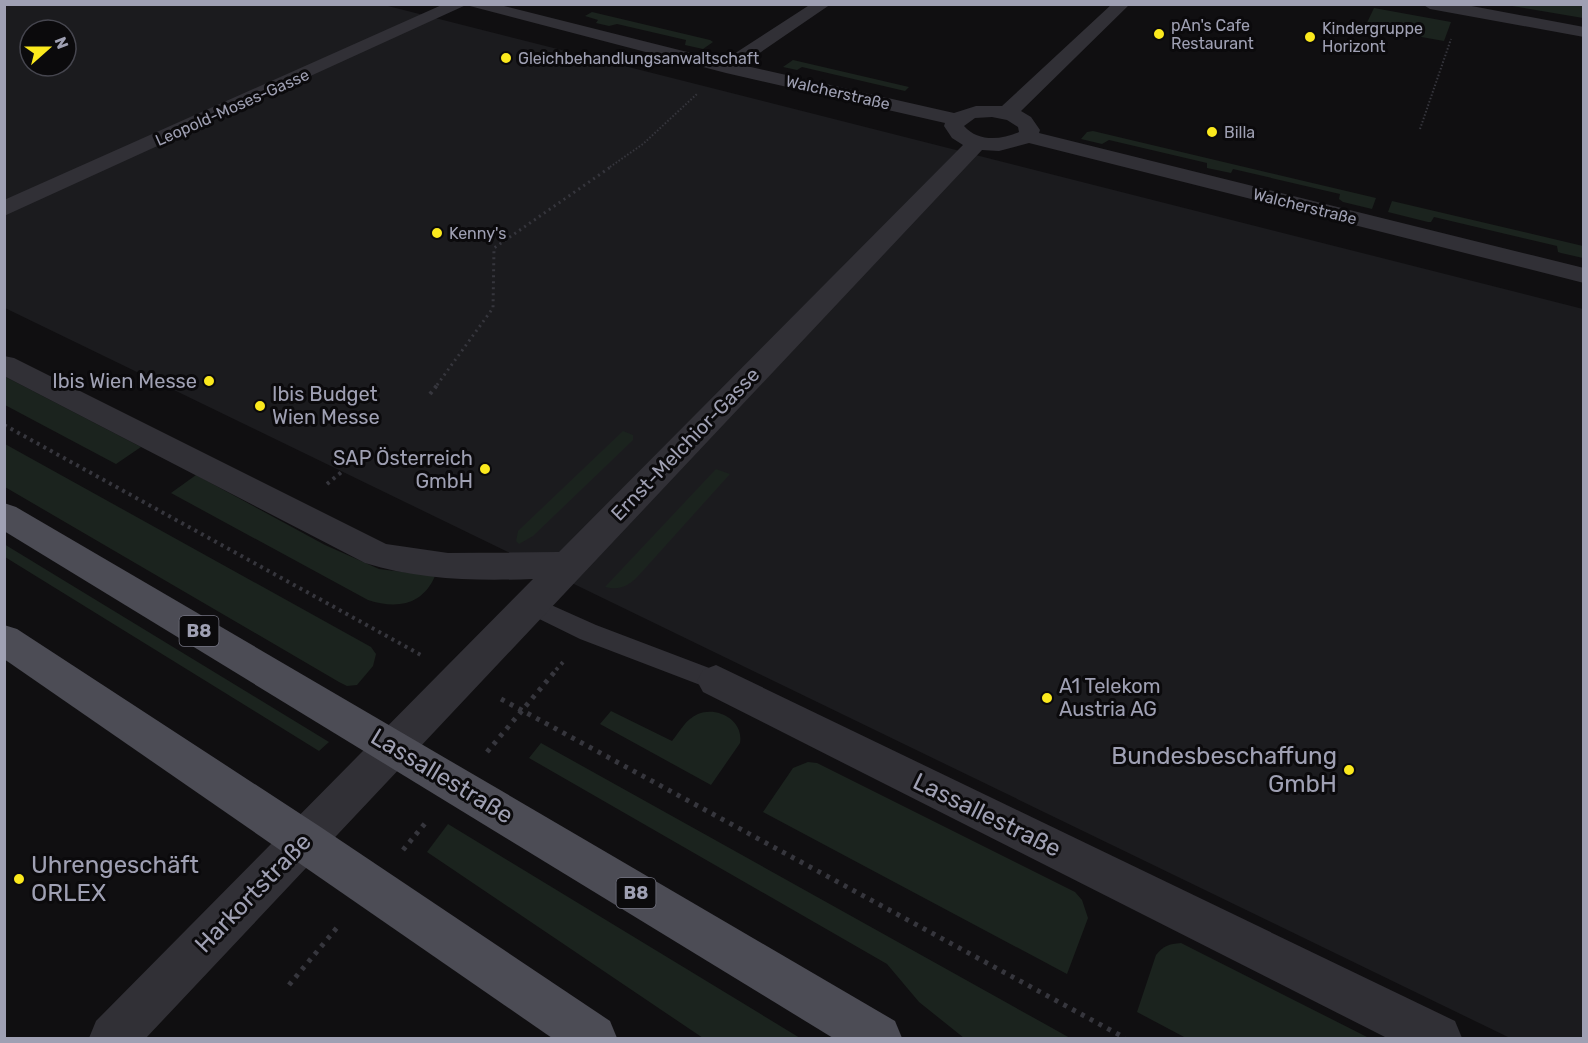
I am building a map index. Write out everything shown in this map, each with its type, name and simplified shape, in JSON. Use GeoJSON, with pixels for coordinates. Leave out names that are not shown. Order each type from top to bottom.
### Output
{"type":"FeatureCollection","features":[{"type":"Feature","properties":{"kind":"main road","name":"Lassallestraße"},"geometry":{"type":"LineString","coordinates":[[4,515],[878,1038]]}},
{"type":"Feature","properties":{"kind":"main road"},"geometry":{"type":"LineString","coordinates":[[4,639],[304,840],[593,1038]]}},
{"type":"Feature","properties":{"kind":"street","name":"Leopold-Moses-Gasse"},"geometry":{"type":"LineString","coordinates":[[4,209],[459,4]]}},
{"type":"Feature","properties":{"kind":"street","name":"Walcherstraße"},"geometry":{"type":"LineString","coordinates":[[474,4],[726,67],[957,120]]}},
{"type":"Feature","properties":{"kind":"street"},"geometry":{"type":"LineString","coordinates":[[726,67],[823,4]]}},
{"type":"Feature","properties":{"kind":"street"},"geometry":{"type":"LineString","coordinates":[[1007,114],[1122,4]]}},
{"type":"Feature","properties":{"kind":"street"},"geometry":{"type":"LineString","coordinates":[[1430,4],[1584,32]]}},
{"type":"Feature","properties":{"kind":"street"},"geometry":{"type":"LineString","coordinates":[[978,112],[1007,114],[1027,124],[1030,130],[1027,136],[1007,144],[977,142],[957,132],[954,126],[957,120],[978,112]]}},
{"type":"Feature","properties":{"kind":"street","name":"Walcherstraße"},"geometry":{"type":"LineString","coordinates":[[1027,136],[1584,276]]}},
{"type":"Feature","properties":{"kind":"street","name":"Ernst-Melchior-Gasse"},"geometry":{"type":"LineString","coordinates":[[394,747],[977,142]]}},
{"type":"Feature","properties":{"kind":"street"},"geometry":{"type":"LineString","coordinates":[[4,364],[377,554],[412,563],[446,567],[568,565]]}},
{"type":"Feature","properties":{"kind":"street","name":"Lassallestraße"},"geometry":{"type":"LineString","coordinates":[[716,681],[1438,1038]]}},
{"type":"Feature","properties":{"kind":"street","name":"Harkortstraße"},"geometry":{"type":"LineString","coordinates":[[113,1038],[394,747]]}},
{"type":"Feature","properties":{"kind":"lane","name":"Lassallestraße"},"geometry":{"type":"LineString","coordinates":[[531,605],[588,632],[716,681]]}},
{"type":"Feature","properties":{"kind":"path"},"geometry":{"type":"LineString","coordinates":[[1420,129],[1461,10]]}},
{"type":"Feature","properties":{"kind":"path"},"geometry":{"type":"LineString","coordinates":[[430,394],[493,308],[494,248],[643,144],[726,67]]}},
{"type":"Feature","properties":{"kind":"path"},"geometry":{"type":"LineString","coordinates":[[4,425],[1125,1038]]}},
{"type":"Feature","properties":{"kind":"path"},"geometry":{"type":"LineString","coordinates":[[289,986],[560,667]]}},
{"type":"Feature","properties":{"kind":"shaded area"},"geometry":{"type":"Polygon","coordinates":[[[1512,4],[1583,5],[1583,18],[1512,6],[1512,4]]]}},
{"type":"Feature","properties":{"kind":"shaded area"},"geometry":{"type":"Polygon","coordinates":[[[4,5],[384,5],[1583,309],[1583,1038],[1510,1038],[5,308],[4,5]]]}},
{"type":"Feature","properties":{"kind":"shaded area"},"geometry":{"type":"Polygon","coordinates":[[[1374,8],[1451,22],[1444,41],[1365,27],[1374,8]]]}},
{"type":"Feature","properties":{"kind":"shaded area"},"geometry":{"type":"Polygon","coordinates":[[[592,12],[713,42],[703,49],[685,45],[686,40],[617,24],[609,26],[596,23],[598,20],[585,16],[592,12]]]}},
{"type":"Feature","properties":{"kind":"shaded area"},"geometry":{"type":"Polygon","coordinates":[[[793,60],[909,87],[905,91],[802,67],[797,70],[783,67],[793,60]]]}},
{"type":"Feature","properties":{"kind":"shaded area"},"geometry":{"type":"Polygon","coordinates":[[[1093,131],[1376,198],[1372,209],[1343,202],[1339,199],[1340,194],[1233,169],[1231,173],[1207,168],[1207,163],[1109,140],[1102,144],[1081,139],[1087,132],[1093,131]]]}},
{"type":"Feature","properties":{"kind":"shaded area"},"geometry":{"type":"Polygon","coordinates":[[[1392,201],[1583,246],[1583,258],[1558,252],[1557,246],[1434,217],[1431,222],[1428,222],[1388,212],[1392,201]]]}},
{"type":"Feature","properties":{"kind":"shaded area"},"geometry":{"type":"Polygon","coordinates":[[[4,376],[141,447],[116,464],[5,405],[4,376]]]}},
{"type":"Feature","properties":{"kind":"shaded area"},"geometry":{"type":"Polygon","coordinates":[[[623,431],[633,435],[633,440],[533,536],[519,544],[516,541],[518,531],[623,431]]]}},
{"type":"Feature","properties":{"kind":"shaded area"},"geometry":{"type":"Polygon","coordinates":[[[5,444],[371,647],[376,654],[373,666],[357,685],[347,686],[5,487],[5,444]]]}},
{"type":"Feature","properties":{"kind":"shaded area"},"geometry":{"type":"Polygon","coordinates":[[[716,469],[730,474],[640,574],[625,586],[605,587],[716,469]]]}},
{"type":"Feature","properties":{"kind":"shaded area"},"geometry":{"type":"Polygon","coordinates":[[[196,475],[325,545],[379,569],[435,576],[423,594],[407,603],[388,604],[368,600],[171,493],[196,475]]]}},
{"type":"Feature","properties":{"kind":"shaded area"},"geometry":{"type":"Polygon","coordinates":[[[4,544],[329,742],[319,751],[5,557],[4,544]]]}},
{"type":"Feature","properties":{"kind":"shaded area"},"geometry":{"type":"Polygon","coordinates":[[[611,711],[672,741],[694,716],[713,712],[728,717],[733,722],[738,728],[740,743],[711,785],[600,724],[611,711]]]}},
{"type":"Feature","properties":{"kind":"shaded area"},"geometry":{"type":"Polygon","coordinates":[[[541,743],[1070,1038],[964,1038],[919,1002],[887,964],[529,758],[541,743]]]}},
{"type":"Feature","properties":{"kind":"shaded area"},"geometry":{"type":"Polygon","coordinates":[[[808,762],[817,763],[1075,892],[1082,900],[1088,918],[1067,974],[763,812],[793,768],[808,762]]]}},
{"type":"Feature","properties":{"kind":"shaded area"},"geometry":{"type":"Polygon","coordinates":[[[448,824],[800,1038],[703,1038],[427,852],[448,824]]]}},
{"type":"Feature","properties":{"kind":"shaded area"},"geometry":{"type":"Polygon","coordinates":[[[1181,943],[1369,1038],[1186,1038],[1137,1012],[1156,955],[1167,946],[1181,943]]]}},
{"type":"Feature","properties":{"kind":"place","name":"pAn's Cafe Restaurant"},"geometry":{"type":"Point","coordinates":[1159,34]}},
{"type":"Feature","properties":{"kind":"place","name":"Kindergruppe Horizont"},"geometry":{"type":"Point","coordinates":[1310,37]}},
{"type":"Feature","properties":{"kind":"place","name":"Gleichbehandlungsanwaltschaft"},"geometry":{"type":"Point","coordinates":[506,58]}},
{"type":"Feature","properties":{"kind":"place","name":"Billa"},"geometry":{"type":"Point","coordinates":[1212,132]}},
{"type":"Feature","properties":{"kind":"place","name":"Kenny's"},"geometry":{"type":"Point","coordinates":[437,233]}},
{"type":"Feature","properties":{"kind":"place","name":"Ibis Wien Messe"},"geometry":{"type":"Point","coordinates":[209,381]}},
{"type":"Feature","properties":{"kind":"place","name":"Ibis Budget Wien Messe"},"geometry":{"type":"Point","coordinates":[260,406]}},
{"type":"Feature","properties":{"kind":"place","name":"SAP Österreich GmbH"},"geometry":{"type":"Point","coordinates":[485,469]}},
{"type":"Feature","properties":{"kind":"place","name":"A1 Telekom Austria AG"},"geometry":{"type":"Point","coordinates":[1047,698]}},
{"type":"Feature","properties":{"kind":"place","name":"Bundesbeschaffung GmbH"},"geometry":{"type":"Point","coordinates":[1349,770]}},
{"type":"Feature","properties":{"kind":"place","name":"Uhrengeschäft ORLEX"},"geometry":{"type":"Point","coordinates":[19,879]}}]}
